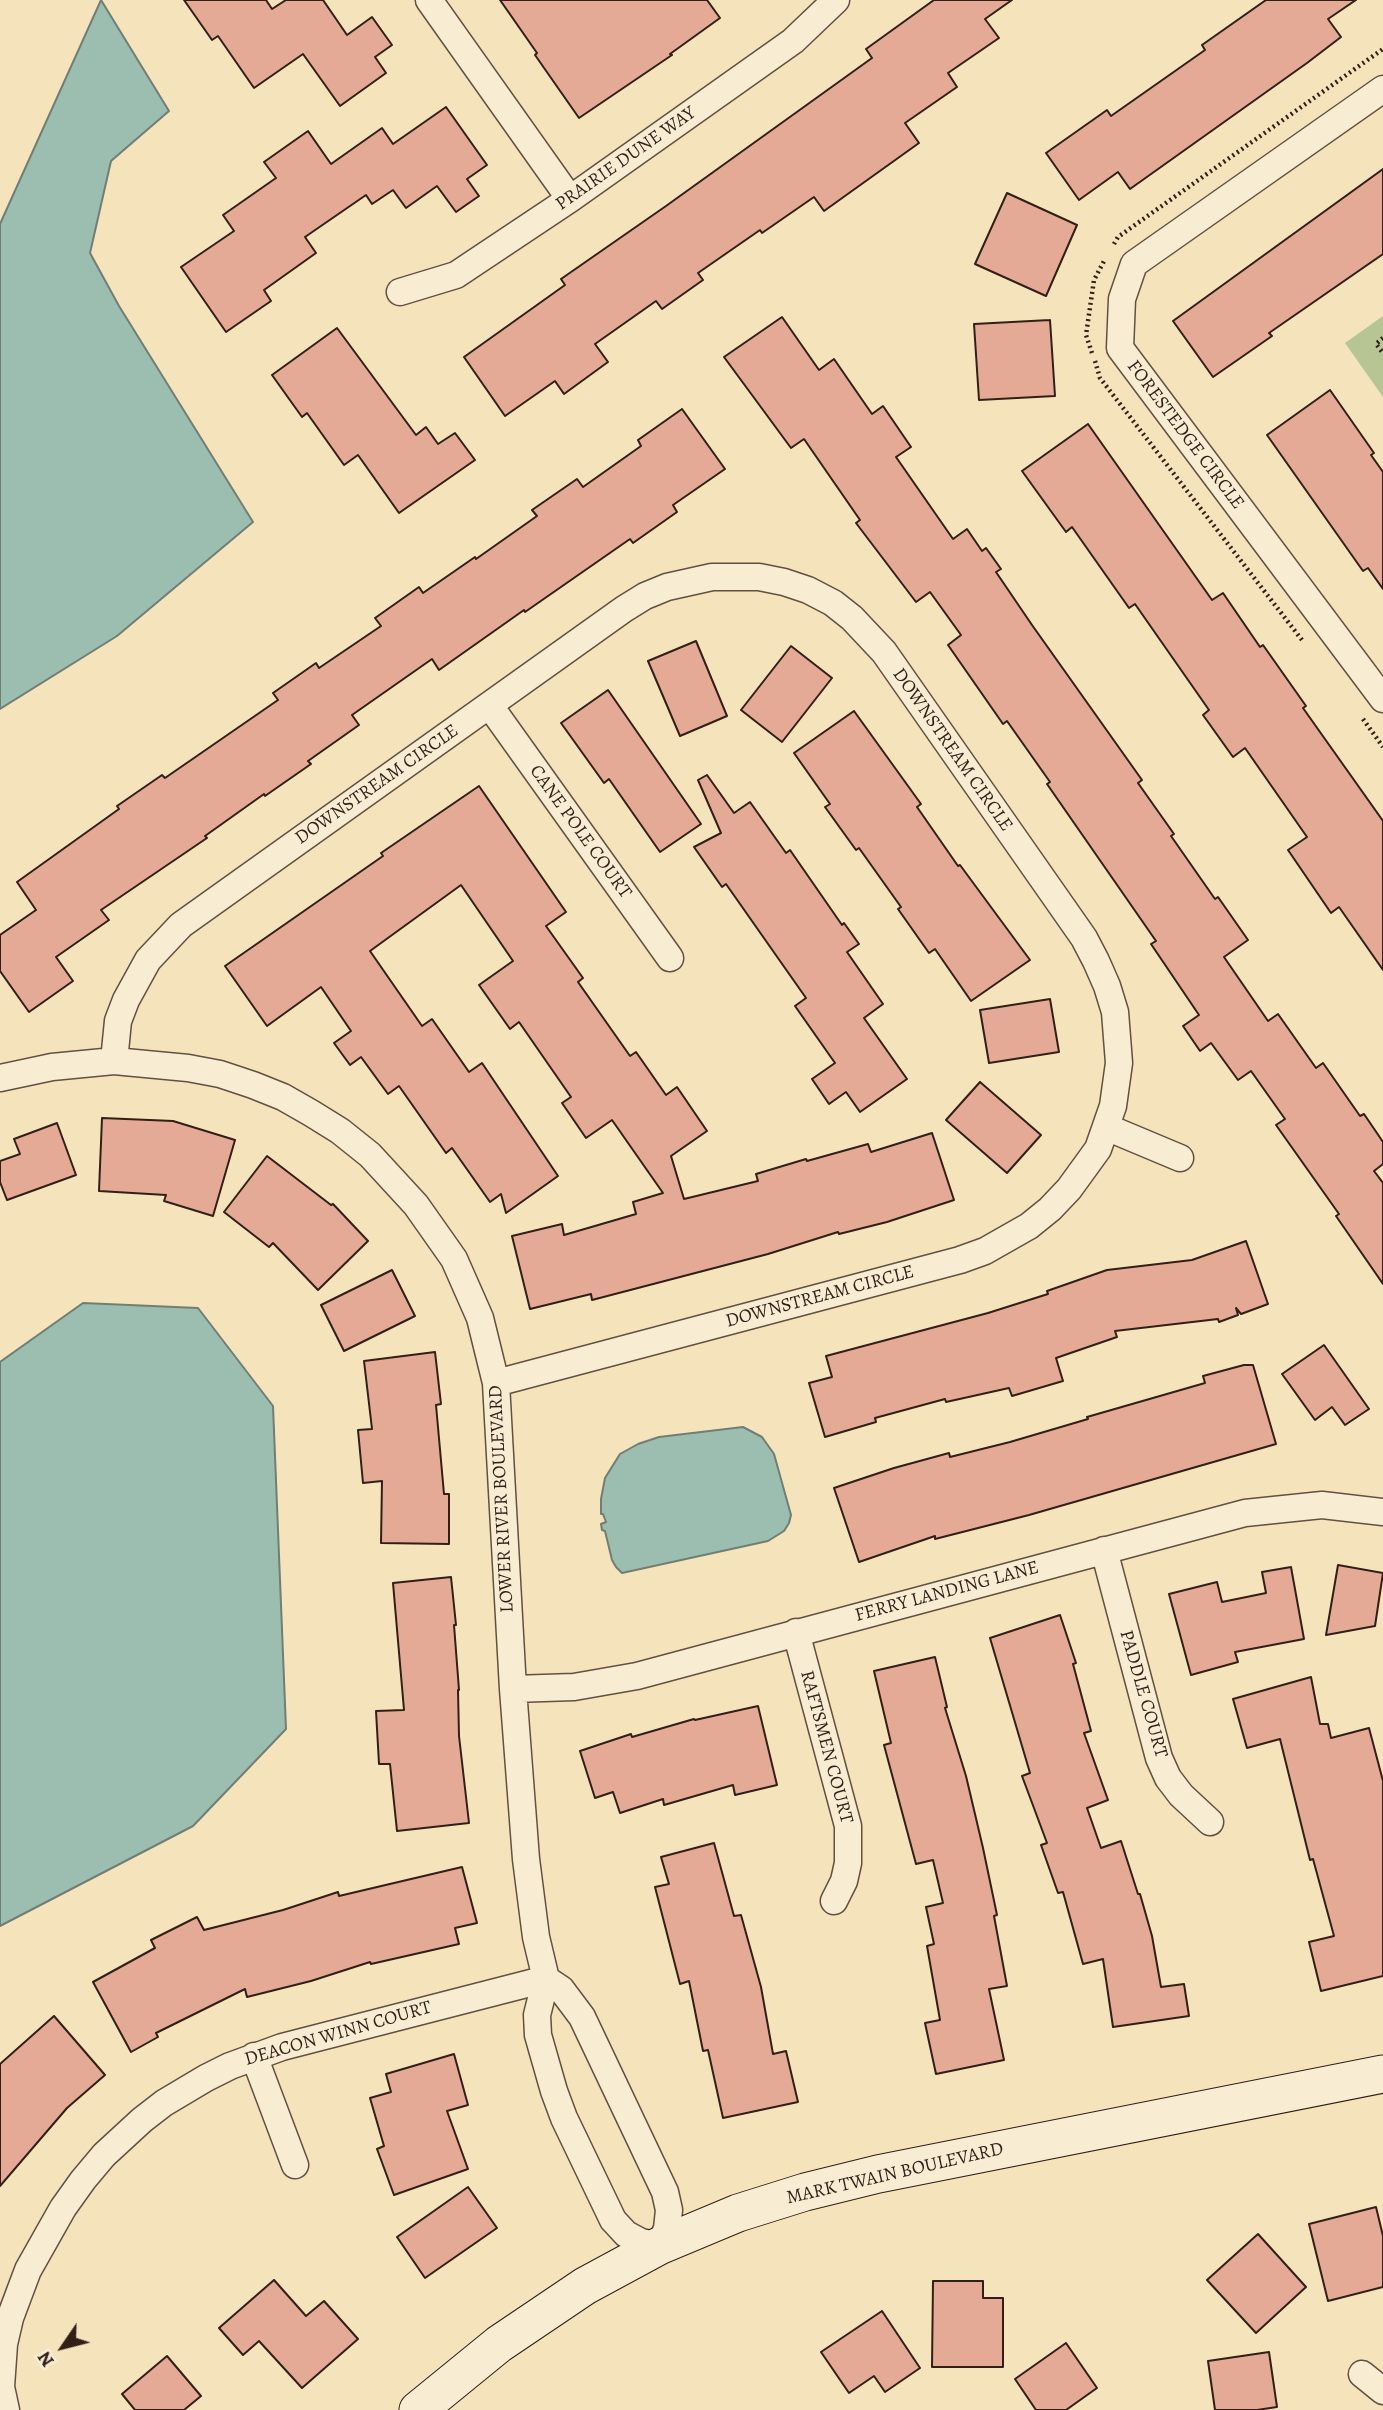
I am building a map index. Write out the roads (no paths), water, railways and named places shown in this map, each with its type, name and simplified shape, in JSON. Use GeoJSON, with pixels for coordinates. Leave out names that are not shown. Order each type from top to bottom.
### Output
{"type":"FeatureCollection","features":[{"type":"Feature","properties":{"kind":"street"},"geometry":{"type":"LineString","coordinates":[[429,0],[570,199]]}},
{"type":"Feature","properties":{"kind":"street","name":"PRAIRIE DUNE WAY"},"geometry":{"type":"LineString","coordinates":[[400,292],[456,275],[570,199],[793,41],[836,0]]}},
{"type":"Feature","properties":{"kind":"street","name":"FORESTEDGE CIRCLE"},"geometry":{"type":"LineString","coordinates":[[1383,89],[1134,264],[1122,299],[1120,348],[1383,699]]}},
{"type":"Feature","properties":{"kind":"street","name":"DOWNSTREAM CIRCLE"},"geometry":{"type":"LineString","coordinates":[[114,1061],[118,1021],[126,1000],[148,960],[163,942],[200,911],[624,609],[667,587],[712,577],[760,577],[808,590],[833,603],[870,635],[884,652],[1084,938],[1097,961],[1107,986],[1119,1039],[1117,1085],[1098,1149],[1069,1189],[1029,1226],[985,1251],[947,1264],[496,1383]]}},
{"type":"Feature","properties":{"kind":"street","name":"CANE POLE COURT"},"geometry":{"type":"LineString","coordinates":[[490,706],[670,958]]}},
{"type":"Feature","properties":{"kind":"street","name":"LOWER RIVER BOULEVARD"},"geometry":{"type":"LineString","coordinates":[[0,1078],[52,1066],[114,1061],[188,1068],[220,1074],[253,1085],[283,1097],[311,1113],[340,1131],[370,1156],[416,1205],[454,1259],[480,1318],[496,1383],[513,1689],[530,1900],[546,1979],[537,2015],[538,2035],[564,2118],[614,2220],[626,2234],[641,2242],[659,2246]]}},
{"type":"Feature","properties":{"kind":"street"},"geometry":{"type":"LineString","coordinates":[[1106,1127],[1180,1158]]}},
{"type":"Feature","properties":{"kind":"street","name":"FERRY LANDING LANE"},"geometry":{"type":"LineString","coordinates":[[513,1689],[554,1689],[606,1682],[1245,1513],[1322,1505],[1383,1512]]}},
{"type":"Feature","properties":{"kind":"street","name":"PADDLE COURT"},"geometry":{"type":"LineString","coordinates":[[1104,1550],[1159,1758],[1181,1795],[1210,1822]]}},
{"type":"Feature","properties":{"kind":"street","name":"RAFTSMEN COURT"},"geometry":{"type":"LineString","coordinates":[[796,1632],[848,1826],[848,1863],[844,1881],[834,1901]]}},
{"type":"Feature","properties":{"kind":"street"},"geometry":{"type":"LineString","coordinates":[[546,1979],[561,1989],[582,2017],[664,2192],[669,2210],[667,2229],[659,2246]]}},
{"type":"Feature","properties":{"kind":"street","name":"DEACON WINN COURT"},"geometry":{"type":"LineString","coordinates":[[6,2410],[1,2387],[1,2367],[10,2318],[28,2270],[63,2208],[104,2155],[142,2120],[195,2084],[254,2056],[338,2031],[546,1979]]}},
{"type":"Feature","properties":{"kind":"street"},"geometry":{"type":"LineString","coordinates":[[254,2056],[295,2165]]}},
{"type":"Feature","properties":{"kind":"street","name":"MARK TWAIN BOULEVARD"},"geometry":{"type":"LineString","coordinates":[[418,2410],[499,2344],[559,2302],[659,2246],[738,2213],[840,2183],[1383,2074]]}},
{"type":"Feature","properties":{"kind":"street"},"geometry":{"type":"LineString","coordinates":[[1362,2374],[1383,2391]]}}]}
